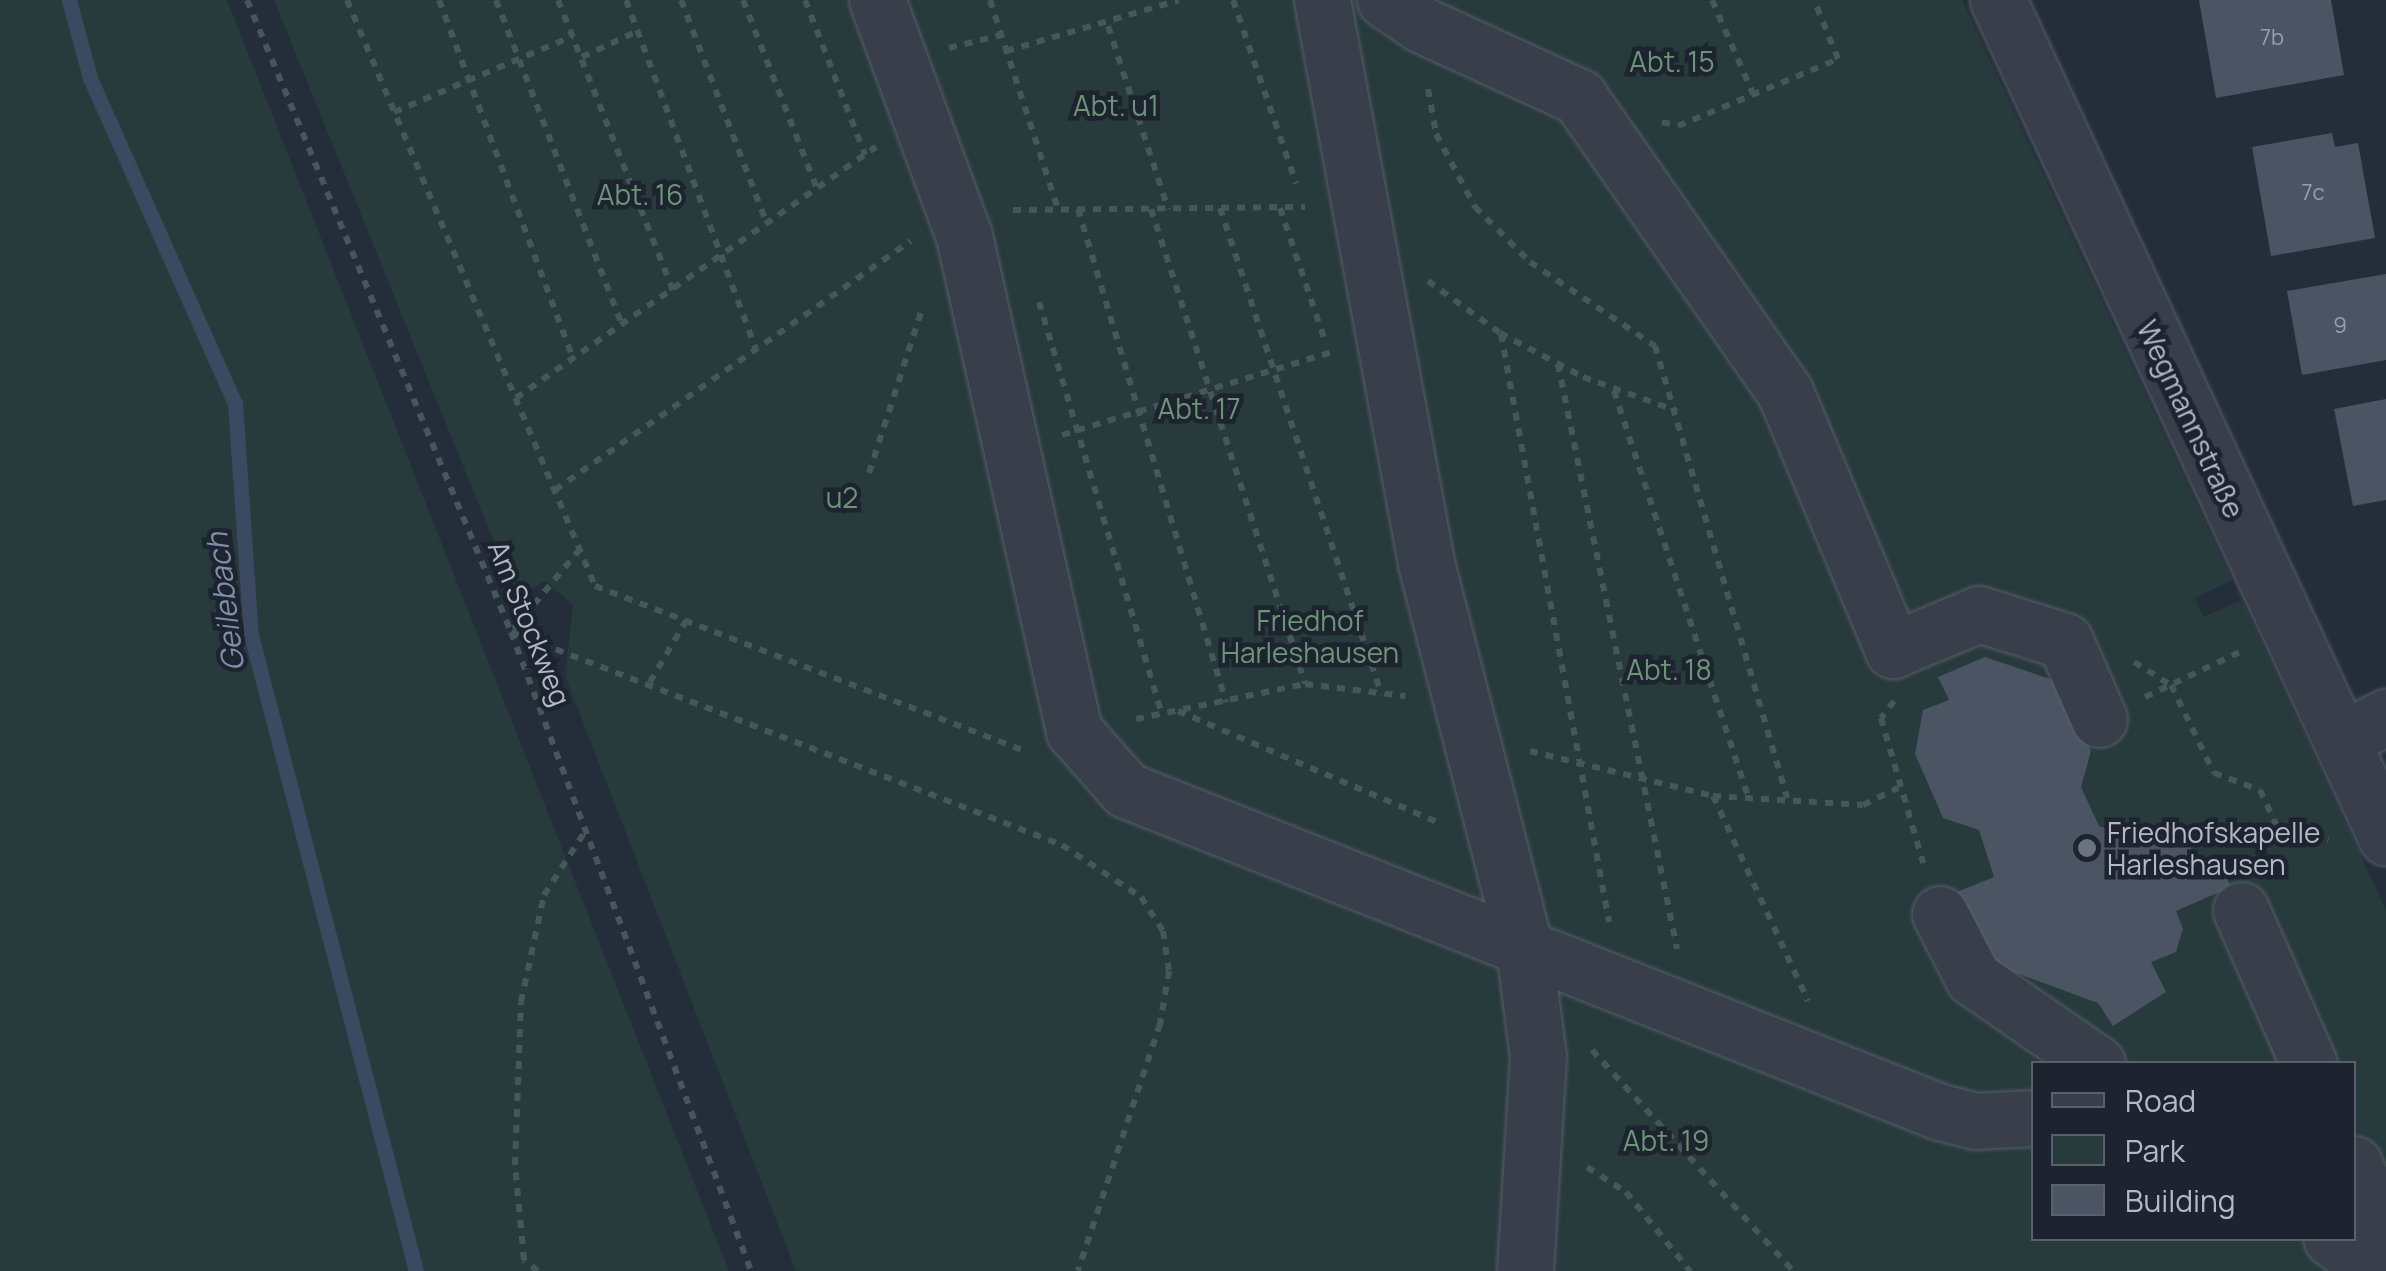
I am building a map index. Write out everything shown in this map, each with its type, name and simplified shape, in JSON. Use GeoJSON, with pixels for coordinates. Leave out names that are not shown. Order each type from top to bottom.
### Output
{"type":"FeatureCollection","features":[{"type":"Feature","properties":{"kind":"street"},"geometry":{"type":"LineString","coordinates":[[878,0],[955,210],[1011,451],[1054,742],[1126,790],[1525,958],[1618,979],[1975,1121],[2031,1118]]}},
{"type":"Feature","properties":{"kind":"street"},"geometry":{"type":"LineString","coordinates":[[1322,0],[1381,338],[1460,714],[1525,958],[1538,1057],[1525,1271]]}},
{"type":"Feature","properties":{"kind":"street","name":"Wegmannstraße"},"geometry":{"type":"LineString","coordinates":[[1998,0],[2364,728],[2365,840]]}},
{"type":"Feature","properties":{"kind":"street"},"geometry":{"type":"LineString","coordinates":[[1404,13],[1580,98],[1786,392],[1893,650],[1979,614],[2064,641],[2098,719]]}},
{"type":"Feature","properties":{"kind":"street"},"geometry":{"type":"LineString","coordinates":[[2241,910],[2308,1061]]}},
{"type":"Feature","properties":{"kind":"street"},"geometry":{"type":"LineString","coordinates":[[1940,914],[1973,978],[2056,1044],[2091,1061]]}},
{"type":"Feature","properties":{"kind":"street"},"geometry":{"type":"LineString","coordinates":[[2356,1169],[2375,1212],[2386,1271]]}},
{"type":"Feature","properties":{"kind":"street"},"geometry":{"type":"LineString","coordinates":[[2336,1241],[2375,1271]]}},
{"type":"Feature","properties":{"kind":"path","name":"Am Stockweg"},"geometry":{"type":"LineString","coordinates":[[247,0],[511,632],[750,1271]]}},
{"type":"Feature","properties":{"kind":"path"},"geometry":{"type":"LineString","coordinates":[[347,0],[595,586],[686,621],[1054,742],[1162,714],[1306,684],[1380,693],[1460,714],[1522,750],[1713,796],[1863,805],[1898,788]]}},
{"type":"Feature","properties":{"kind":"path"},"geometry":{"type":"LineString","coordinates":[[439,0],[574,360]]}},
{"type":"Feature","properties":{"kind":"path"},"geometry":{"type":"LineString","coordinates":[[496,0],[622,326]]}},
{"type":"Feature","properties":{"kind":"path"},"geometry":{"type":"LineString","coordinates":[[558,0],[672,290]]}},
{"type":"Feature","properties":{"kind":"path"},"geometry":{"type":"LineString","coordinates":[[626,0],[756,349]]}},
{"type":"Feature","properties":{"kind":"path"},"geometry":{"type":"LineString","coordinates":[[680,0],[766,224]]}},
{"type":"Feature","properties":{"kind":"path"},"geometry":{"type":"LineString","coordinates":[[743,0],[816,189]]}},
{"type":"Feature","properties":{"kind":"path"},"geometry":{"type":"LineString","coordinates":[[805,0],[865,155]]}},
{"type":"Feature","properties":{"kind":"path"},"geometry":{"type":"LineString","coordinates":[[990,0],[1058,210]]}},
{"type":"Feature","properties":{"kind":"path"},"geometry":{"type":"LineString","coordinates":[[1006,51],[1108,26],[1179,0]]}},
{"type":"Feature","properties":{"kind":"path"},"geometry":{"type":"LineString","coordinates":[[555,490],[955,210],[1305,208],[1233,0]]}},
{"type":"Feature","properties":{"kind":"path"},"geometry":{"type":"LineString","coordinates":[[1712,0],[1753,94]]}},
{"type":"Feature","properties":{"kind":"path"},"geometry":{"type":"LineString","coordinates":[[1646,117],[1678,126],[1838,58],[1814,0]]}},
{"type":"Feature","properties":{"kind":"path"},"geometry":{"type":"LineString","coordinates":[[1404,13],[1436,134],[1476,207],[1530,262],[1655,346],[1788,798]]}},
{"type":"Feature","properties":{"kind":"path"},"geometry":{"type":"LineString","coordinates":[[1108,26],[1168,209]]}},
{"type":"Feature","properties":{"kind":"path"},"geometry":{"type":"LineString","coordinates":[[582,57],[638,31]]}},
{"type":"Feature","properties":{"kind":"path"},"geometry":{"type":"LineString","coordinates":[[394,112],[573,36]]}},
{"type":"Feature","properties":{"kind":"path"},"geometry":{"type":"LineString","coordinates":[[516,398],[920,116]]}},
{"type":"Feature","properties":{"kind":"path"},"geometry":{"type":"LineString","coordinates":[[1220,208],[1380,693]]}},
{"type":"Feature","properties":{"kind":"path"},"geometry":{"type":"LineString","coordinates":[[1280,208],[1329,352]]}},
{"type":"Feature","properties":{"kind":"path"},"geometry":{"type":"LineString","coordinates":[[1078,209],[1226,702]]}},
{"type":"Feature","properties":{"kind":"path"},"geometry":{"type":"LineString","coordinates":[[1152,209],[1306,684]]}},
{"type":"Feature","properties":{"kind":"path"},"geometry":{"type":"LineString","coordinates":[[869,473],[955,210]]}},
{"type":"Feature","properties":{"kind":"path"},"geometry":{"type":"LineString","coordinates":[[1010,210],[1016,228]]}},
{"type":"Feature","properties":{"kind":"path"},"geometry":{"type":"LineString","coordinates":[[1033,283],[1162,714]]}},
{"type":"Feature","properties":{"kind":"path"},"geometry":{"type":"LineString","coordinates":[[1618,979],[1500,333],[1614,390],[1677,411]]}},
{"type":"Feature","properties":{"kind":"path"},"geometry":{"type":"LineString","coordinates":[[1011,451],[1381,338]]}},
{"type":"Feature","properties":{"kind":"path"},"geometry":{"type":"LineString","coordinates":[[1557,362],[1690,1009]]}},
{"type":"Feature","properties":{"kind":"path"},"geometry":{"type":"LineString","coordinates":[[1614,390],[1748,797]]}},
{"type":"Feature","properties":{"kind":"path"},"geometry":{"type":"LineString","coordinates":[[580,549],[511,632],[650,682],[1062,844],[1141,897],[1163,931],[1170,971],[1160,1024],[1078,1271]]}},
{"type":"Feature","properties":{"kind":"path"},"geometry":{"type":"LineString","coordinates":[[650,682],[686,621]]}},
{"type":"Feature","properties":{"kind":"path"},"geometry":{"type":"LineString","coordinates":[[2249,648],[2172,685],[2214,773],[2260,790],[2280,833],[2365,840]]}},
{"type":"Feature","properties":{"kind":"path"},"geometry":{"type":"LineString","coordinates":[[1893,650],[1894,702],[1881,718],[1898,788],[1940,914]]}},
{"type":"Feature","properties":{"kind":"path"},"geometry":{"type":"LineString","coordinates":[[1178,711],[1498,848]]}},
{"type":"Feature","properties":{"kind":"path"},"geometry":{"type":"LineString","coordinates":[[1713,796],[1840,1070]]}},
{"type":"Feature","properties":{"kind":"path"},"geometry":{"type":"LineString","coordinates":[[538,1271],[524,1260],[515,1166],[521,1002],[544,896],[586,830]]}},
{"type":"Feature","properties":{"kind":"path"},"geometry":{"type":"LineString","coordinates":[[1525,958],[1793,1271]]}},
{"type":"Feature","properties":{"kind":"path"},"geometry":{"type":"LineString","coordinates":[[1533,1141],[1564,1151],[1626,1192],[1690,1271]]}},
{"type":"Feature","properties":{"kind":"green space"},"geometry":{"type":"Polygon","coordinates":[[[0,0],[227,0],[729,1271],[0,1271],[0,0]]]}},
{"type":"Feature","properties":{"kind":"green space","name":"Friedhof Harleshausen"},"geometry":{"type":"Polygon","coordinates":[[[274,0],[1962,0],[2232,580],[2195,598],[2203,617],[2242,600],[2386,910],[2386,1271],[796,1271],[565,676],[573,605],[545,581],[524,594],[511,584],[274,0]]]}},
{"type":"Feature","properties":{"kind":"building"},"geometry":{"type":"Polygon","coordinates":[[[2199,0],[2331,0],[2344,75],[2216,98],[2199,0]]]}},
{"type":"Feature","properties":{"kind":"building"},"geometry":{"type":"Polygon","coordinates":[[[2332,133],[2335,147],[2358,143],[2375,238],[2271,256],[2252,147],[2332,133]]]}},
{"type":"Feature","properties":{"kind":"building"},"geometry":{"type":"Polygon","coordinates":[[[2386,274],[2386,360],[2302,375],[2287,291],[2386,274]]]}},
{"type":"Feature","properties":{"kind":"building"},"geometry":{"type":"Polygon","coordinates":[[[2386,399],[2386,500],[2353,506],[2334,409],[2386,399]]]}},
{"type":"Feature","properties":{"kind":"building","name":"Friedhofskapelle Harleshausen"},"geometry":{"type":"Polygon","coordinates":[[[1985,657],[2059,682],[2091,751],[2081,787],[2099,826],[2142,840],[2180,823],[2198,864],[2217,856],[2231,887],[2176,911],[2183,929],[2176,952],[2151,962],[2166,992],[2113,1026],[2098,1003],[1975,958],[1947,896],[1994,877],[1979,830],[1943,818],[1915,754],[1923,710],[1949,700],[1938,677],[1985,657]]]}},
{"type":"Feature","properties":{"kind":"waterway","name":"Geilebach"},"geometry":{"type":"LineString","coordinates":[[69,0],[90,78],[235,403],[251,635],[416,1271]]}},
{"type":"Feature","properties":{"kind":"place","name":"Friedhofskapelle Harleshausen"},"geometry":{"type":"Point","coordinates":[2087,848]}},
{"type":"Feature","properties":{"kind":"park label","name":"Abt. 15"},"geometry":{"type":"Point","coordinates":[1672,61]}},
{"type":"Feature","properties":{"kind":"park label","name":"Abt. u1"},"geometry":{"type":"Point","coordinates":[1116,105]}},
{"type":"Feature","properties":{"kind":"park label","name":"Abt. 16"},"geometry":{"type":"Point","coordinates":[640,194]}},
{"type":"Feature","properties":{"kind":"park label","name":"Abt. 17"},"geometry":{"type":"Point","coordinates":[1199,408]}},
{"type":"Feature","properties":{"kind":"park label","name":"u2"},"geometry":{"type":"Point","coordinates":[842,497]}},
{"type":"Feature","properties":{"kind":"park label","name":"Abt. 18"},"geometry":{"type":"Point","coordinates":[1669,669]}},
{"type":"Feature","properties":{"kind":"park label","name":"Abt. 19"},"geometry":{"type":"Point","coordinates":[1666,1140]}}]}
